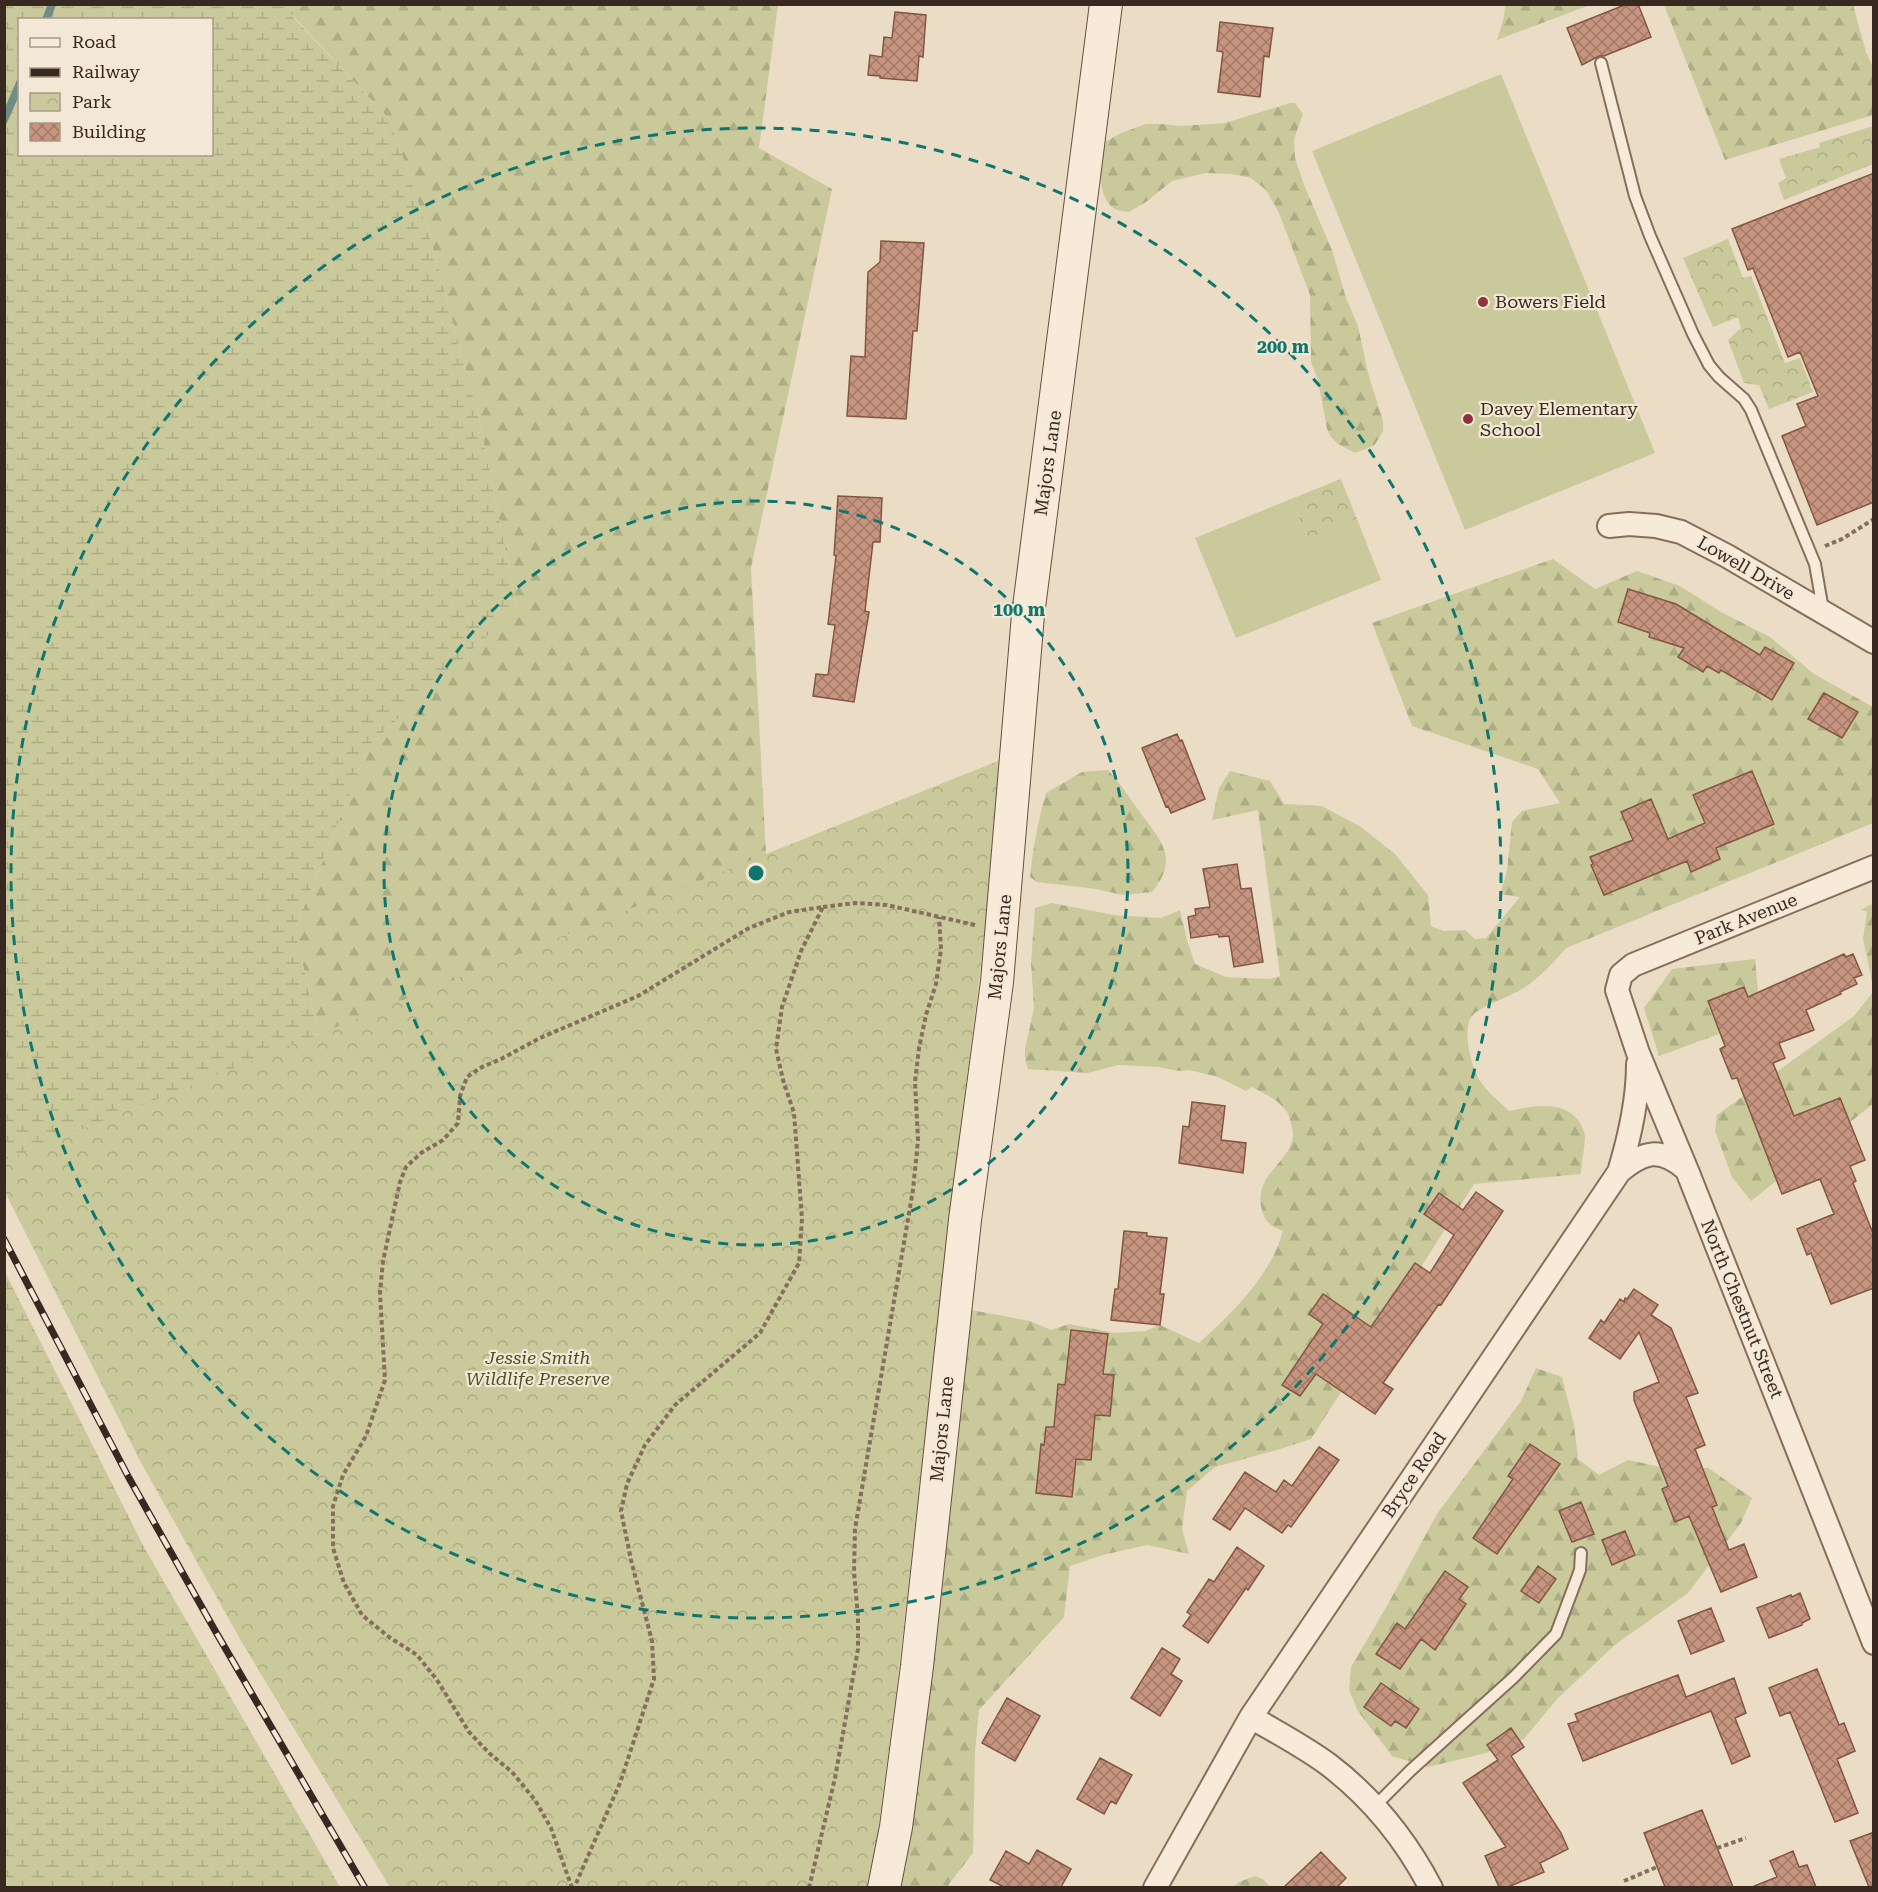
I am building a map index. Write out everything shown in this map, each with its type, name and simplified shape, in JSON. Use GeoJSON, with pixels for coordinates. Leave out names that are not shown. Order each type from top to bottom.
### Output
{"type":"FeatureCollection","features":[{"type":"Feature","properties":{"kind":"street","name":"Majors Lane"},"geometry":{"type":"LineString","coordinates":[[884,1887],[896,1827],[965,1220],[997,982],[1028,615],[1106,4]]}},
{"type":"Feature","properties":{"kind":"street","name":"Lowell Drive"},"geometry":{"type":"LineString","coordinates":[[1609,526],[1629,524],[1656,526],[1681,532],[1727,556],[1874,642]]}},
{"type":"Feature","properties":{"kind":"street","name":"Park Avenue"},"geometry":{"type":"LineString","coordinates":[[1621,975],[1633,965],[1874,867]]}},
{"type":"Feature","properties":{"kind":"street","name":"North Chestnut Street"},"geometry":{"type":"LineString","coordinates":[[1621,975],[1617,990],[1638,1053],[1874,1643]]}},
{"type":"Feature","properties":{"kind":"street","name":"Bryce Road"},"geometry":{"type":"LineString","coordinates":[[1155,1887],[1251,1717],[1619,1172],[1633,1120],[1638,1086],[1638,1053]]}},
{"type":"Feature","properties":{"kind":"street"},"geometry":{"type":"LineString","coordinates":[[1619,1172],[1634,1160],[1646,1155],[1660,1154],[1673,1158],[1686,1169]]}},
{"type":"Feature","properties":{"kind":"street"},"geometry":{"type":"LineString","coordinates":[[1251,1717],[1327,1763],[1375,1806],[1420,1866],[1431,1887]]}},
{"type":"Feature","properties":{"kind":"lane"},"geometry":{"type":"LineString","coordinates":[[1601,63],[1635,196],[1650,236],[1693,334],[1709,364],[1719,377],[1744,399],[1751,410],[1815,564],[1824,613]]}},
{"type":"Feature","properties":{"kind":"lane"},"geometry":{"type":"LineString","coordinates":[[1375,1806],[1411,1770],[1514,1677],[1556,1634],[1580,1570],[1581,1553]]}},
{"type":"Feature","properties":{"kind":"path"},"geometry":{"type":"LineString","coordinates":[[1835,543],[1874,519]]}},
{"type":"Feature","properties":{"kind":"path"},"geometry":{"type":"LineString","coordinates":[[573,1887],[551,1828],[535,1800],[512,1772],[469,1732],[437,1680],[417,1655],[388,1637],[362,1616],[344,1584],[333,1548],[333,1506],[343,1475],[366,1436],[385,1380],[380,1293],[383,1260],[400,1182],[406,1167],[421,1153],[443,1140],[458,1123],[460,1096],[467,1077],[482,1066],[501,1059],[540,1038],[638,996],[748,928],[789,912],[855,903],[887,905],[978,926]]}},
{"type":"Feature","properties":{"kind":"path"},"geometry":{"type":"LineString","coordinates":[[573,1887],[620,1783],[654,1679],[652,1641],[621,1511],[627,1484],[645,1445],[675,1405],[760,1333],[799,1263],[801,1219],[794,1113],[776,1049],[782,1006],[801,951],[822,907]]}},
{"type":"Feature","properties":{"kind":"path"},"geometry":{"type":"LineString","coordinates":[[809,1887],[835,1778],[858,1649],[854,1572],[855,1529],[913,1190],[918,1140],[915,1082],[926,1015],[936,984],[941,949],[939,917]]}},
{"type":"Feature","properties":{"kind":"path"},"geometry":{"type":"LineString","coordinates":[[1717,1848],[1746,1838]]}},
{"type":"Feature","properties":{"kind":"path"},"geometry":{"type":"LineString","coordinates":[[1624,1881],[1658,1867]]}},
{"type":"Feature","properties":{"kind":"green space"},"geometry":{"type":"Polygon","coordinates":[[[1505,4],[1590,5],[1497,40],[1504,17],[1505,4]]]}},
{"type":"Feature","properties":{"kind":"green space"},"geometry":{"type":"Polygon","coordinates":[[[5,5],[295,5],[292,16],[390,120],[429,234],[479,419],[517,608],[369,746],[295,929],[318,1033],[263,1083],[5,1192],[5,5]]]}},
{"type":"Feature","properties":{"kind":"green space"},"geometry":{"type":"Polygon","coordinates":[[[295,5],[778,5],[759,148],[832,189],[751,568],[766,854],[390,1887],[240,1639],[318,1033],[295,929],[369,746],[517,608],[479,419],[429,234],[390,120],[292,15],[295,5]]]}},
{"type":"Feature","properties":{"kind":"green space"},"geometry":{"type":"Polygon","coordinates":[[[1664,5],[1853,5],[1866,52],[1873,67],[1873,115],[1725,160],[1664,5]]]}},
{"type":"Feature","properties":{"kind":"green space","name":"Bowers Field"},"geometry":{"type":"Polygon","coordinates":[[[1501,74],[1655,453],[1465,530],[1312,151],[1501,74]]]}},
{"type":"Feature","properties":{"kind":"green space"},"geometry":{"type":"Polygon","coordinates":[[[1295,103],[1303,114],[1294,139],[1295,158],[1332,250],[1346,298],[1358,326],[1368,373],[1383,421],[1383,431],[1376,443],[1355,453],[1338,444],[1327,429],[1318,380],[1311,362],[1310,295],[1279,213],[1266,190],[1251,178],[1231,174],[1205,173],[1172,181],[1146,202],[1129,212],[1117,210],[1111,206],[1106,200],[1101,184],[1100,175],[1105,142],[1119,134],[1146,124],[1181,126],[1225,123],[1295,103]]]}},
{"type":"Feature","properties":{"kind":"green space"},"geometry":{"type":"Polygon","coordinates":[[[1873,126],[1873,164],[1784,200],[1778,183],[1786,178],[1779,159],[1820,147],[1819,143],[1873,126]]]}},
{"type":"Feature","properties":{"kind":"green space"},"geometry":{"type":"Polygon","coordinates":[[[1728,239],[1743,278],[1751,276],[1785,363],[1800,358],[1813,392],[1769,409],[1759,385],[1744,383],[1728,340],[1741,328],[1738,317],[1713,327],[1683,258],[1728,239]]]}},
{"type":"Feature","properties":{"kind":"green space"},"geometry":{"type":"Polygon","coordinates":[[[1341,479],[1357,519],[1307,539],[1291,499],[1341,479]]]}},
{"type":"Feature","properties":{"kind":"green space"},"geometry":{"type":"Polygon","coordinates":[[[1291,499],[1307,539],[1357,519],[1381,580],[1236,638],[1195,538],[1291,499]]]}},
{"type":"Feature","properties":{"kind":"green space"},"geometry":{"type":"Polygon","coordinates":[[[1553,559],[1595,589],[1637,571],[1680,586],[1721,612],[1770,637],[1814,674],[1873,707],[1873,823],[1566,948],[1546,970],[1528,985],[1482,1008],[1473,1015],[1469,1020],[1468,1028],[1469,1047],[1480,1081],[1509,1111],[1548,1106],[1566,1110],[1574,1115],[1585,1136],[1581,1174],[1474,1184],[1311,1439],[1215,1467],[1187,1491],[1182,1529],[1189,1554],[1147,1545],[1103,1555],[1070,1566],[1064,1617],[979,1710],[975,1751],[973,1853],[949,1887],[893,1888],[966,1309],[1030,1321],[1051,1330],[1069,1324],[1114,1333],[1145,1331],[1160,1325],[1199,1343],[1249,1293],[1269,1264],[1283,1231],[1267,1221],[1262,1210],[1261,1196],[1264,1184],[1290,1147],[1293,1136],[1288,1114],[1271,1097],[1252,1087],[1246,1091],[1218,1077],[1189,1070],[1118,1065],[1088,1073],[1028,1069],[1025,1049],[1034,1008],[1031,963],[1035,908],[1052,903],[1114,915],[1161,918],[1180,910],[1195,964],[1226,977],[1270,979],[1280,976],[1258,810],[1212,820],[1219,788],[1230,771],[1270,781],[1284,804],[1322,806],[1361,827],[1395,854],[1428,895],[1431,926],[1443,931],[1465,930],[1475,939],[1486,938],[1520,897],[1500,894],[1507,871],[1512,822],[1522,811],[1560,803],[1538,769],[1412,726],[1372,623],[1553,559]]]}},
{"type":"Feature","properties":{"kind":"green space","name":"Jessie Smith Wildlife Preserve"},"geometry":{"type":"Polygon","coordinates":[[[1003,759],[896,1694],[877,1839],[867,1887],[390,1887],[240,1639],[139,1459],[5,1192],[5,1160],[1003,759]]]}},
{"type":"Feature","properties":{"kind":"green space"},"geometry":{"type":"Polygon","coordinates":[[[1108,770],[1160,841],[1166,859],[1160,880],[1152,892],[1123,895],[1096,889],[1037,882],[1030,877],[1036,835],[1046,793],[1082,772],[1108,770]]]}},
{"type":"Feature","properties":{"kind":"green space"},"geometry":{"type":"Polygon","coordinates":[[[1873,904],[1873,986],[1863,939],[1867,911],[1860,910],[1873,904]]]}},
{"type":"Feature","properties":{"kind":"green space"},"geometry":{"type":"Polygon","coordinates":[[[1755,959],[1758,991],[1768,1016],[1659,1056],[1644,1008],[1672,969],[1755,959]]]}},
{"type":"Feature","properties":{"kind":"green space"},"geometry":{"type":"Polygon","coordinates":[[[1873,992],[1873,1104],[1751,1201],[1732,1177],[1715,1131],[1717,1115],[1854,1016],[1873,992]]]}},
{"type":"Feature","properties":{"kind":"green space"},"geometry":{"type":"Polygon","coordinates":[[[5,1272],[144,1547],[340,1887],[5,1887],[5,1272]]]}},
{"type":"Feature","properties":{"kind":"green space"},"geometry":{"type":"Polygon","coordinates":[[[1536,1368],[1562,1377],[1574,1425],[1578,1459],[1599,1475],[1628,1460],[1666,1468],[1708,1468],[1752,1498],[1741,1523],[1688,1593],[1616,1644],[1557,1699],[1524,1739],[1486,1753],[1428,1767],[1392,1756],[1358,1711],[1349,1690],[1351,1667],[1437,1514],[1521,1401],[1536,1368]]]}},
{"type":"Feature","properties":{"kind":"green space"},"geometry":{"type":"Polygon","coordinates":[[[1255,1876],[1263,1879],[1270,1887],[1233,1887],[1239,1882],[1255,1876]]]}},
{"type":"Feature","properties":{"kind":"building"},"geometry":{"type":"Polygon","coordinates":[[[1627,4],[1638,4],[1651,37],[1599,56],[1582,65],[1567,28],[1627,4]]]}},
{"type":"Feature","properties":{"kind":"building"},"geometry":{"type":"Polygon","coordinates":[[[895,12],[926,15],[923,57],[919,56],[917,81],[868,75],[870,55],[882,57],[884,37],[892,38],[895,12]]]}},
{"type":"Feature","properties":{"kind":"building"},"geometry":{"type":"Polygon","coordinates":[[[1220,22],[1273,28],[1269,57],[1264,56],[1260,97],[1218,92],[1223,52],[1217,51],[1220,22]]]}},
{"type":"Feature","properties":{"kind":"building"},"geometry":{"type":"Polygon","coordinates":[[[1874,173],[1874,502],[1817,525],[1782,436],[1806,426],[1797,404],[1818,396],[1800,352],[1788,357],[1753,268],[1748,270],[1732,229],[1874,173]]]}},
{"type":"Feature","properties":{"kind":"building"},"geometry":{"type":"Polygon","coordinates":[[[881,241],[924,243],[917,331],[913,331],[906,419],[847,416],[851,356],[865,357],[868,272],[880,262],[881,241]]]}},
{"type":"Feature","properties":{"kind":"building"},"geometry":{"type":"Polygon","coordinates":[[[838,496],[882,498],[880,542],[873,542],[865,611],[869,612],[854,702],[813,696],[816,674],[828,675],[835,625],[828,624],[836,556],[834,555],[838,496]]]}},
{"type":"Feature","properties":{"kind":"building"},"geometry":{"type":"Polygon","coordinates":[[[1628,589],[1676,604],[1760,655],[1765,647],[1794,663],[1772,700],[1721,670],[1719,673],[1707,666],[1703,672],[1678,657],[1684,648],[1649,637],[1650,633],[1618,622],[1628,589]]]}},
{"type":"Feature","properties":{"kind":"building"},"geometry":{"type":"Polygon","coordinates":[[[1824,693],[1858,712],[1842,738],[1808,719],[1824,693]]]}},
{"type":"Feature","properties":{"kind":"building"},"geometry":{"type":"Polygon","coordinates":[[[1177,734],[1180,741],[1182,740],[1205,799],[1171,813],[1168,806],[1166,807],[1142,748],[1177,734]]]}},
{"type":"Feature","properties":{"kind":"building"},"geometry":{"type":"Polygon","coordinates":[[[1752,771],[1774,824],[1716,848],[1720,859],[1691,872],[1687,861],[1604,895],[1591,865],[1593,864],[1590,857],[1633,840],[1621,812],[1651,799],[1668,839],[1705,823],[1693,795],[1752,771]]]}},
{"type":"Feature","properties":{"kind":"building"},"geometry":{"type":"Polygon","coordinates":[[[1237,864],[1241,889],[1251,888],[1263,962],[1234,967],[1229,936],[1219,937],[1218,934],[1191,938],[1188,917],[1196,915],[1195,909],[1210,907],[1203,869],[1237,864]]]}},
{"type":"Feature","properties":{"kind":"building"},"geometry":{"type":"Polygon","coordinates":[[[1844,954],[1846,957],[1853,954],[1862,975],[1854,978],[1857,984],[1806,1010],[1814,1030],[1779,1043],[1785,1058],[1773,1063],[1794,1116],[1840,1098],[1865,1160],[1850,1166],[1856,1181],[1853,1183],[1874,1236],[1874,1288],[1831,1304],[1811,1253],[1807,1255],[1797,1229],[1834,1214],[1820,1179],[1782,1194],[1737,1078],[1732,1079],[1720,1049],[1725,1046],[1708,1001],[1744,987],[1748,997],[1844,954]]]}},
{"type":"Feature","properties":{"kind":"building"},"geometry":{"type":"Polygon","coordinates":[[[1192,1102],[1225,1106],[1221,1140],[1246,1143],[1243,1173],[1179,1163],[1183,1126],[1189,1127],[1192,1102]]]}},
{"type":"Feature","properties":{"kind":"building"},"geometry":{"type":"Polygon","coordinates":[[[1476,1192],[1503,1211],[1441,1305],[1439,1304],[1383,1383],[1393,1389],[1375,1414],[1316,1374],[1300,1396],[1282,1385],[1323,1324],[1309,1314],[1323,1294],[1371,1327],[1415,1263],[1430,1273],[1454,1235],[1424,1214],[1439,1193],[1463,1210],[1476,1192]]]}},
{"type":"Feature","properties":{"kind":"building"},"geometry":{"type":"Polygon","coordinates":[[[1124,1231],[1167,1238],[1160,1294],[1164,1294],[1160,1325],[1111,1320],[1115,1289],[1118,1289],[1124,1231]]]}},
{"type":"Feature","properties":{"kind":"building"},"geometry":{"type":"Polygon","coordinates":[[[1634,1289],[1658,1305],[1651,1315],[1671,1328],[1698,1393],[1686,1397],[1705,1445],[1695,1449],[1717,1505],[1712,1507],[1729,1550],[1744,1544],[1757,1577],[1721,1592],[1689,1516],[1675,1522],[1662,1489],[1668,1486],[1634,1400],[1634,1392],[1659,1382],[1639,1332],[1620,1359],[1589,1338],[1601,1320],[1604,1323],[1620,1299],[1624,1302],[1634,1289]]]}},
{"type":"Feature","properties":{"kind":"building"},"geometry":{"type":"Polygon","coordinates":[[[1071,1330],[1108,1334],[1103,1374],[1114,1375],[1110,1416],[1095,1415],[1091,1460],[1076,1459],[1072,1497],[1036,1493],[1041,1444],[1044,1445],[1046,1427],[1054,1427],[1058,1384],[1065,1385],[1071,1330]]]}},
{"type":"Feature","properties":{"kind":"building"},"geometry":{"type":"Polygon","coordinates":[[[1530,1444],[1560,1464],[1497,1554],[1473,1538],[1513,1479],[1508,1476],[1530,1444]]]}},
{"type":"Feature","properties":{"kind":"building"},"geometry":{"type":"Polygon","coordinates":[[[1319,1447],[1339,1460],[1291,1527],[1288,1525],[1282,1533],[1245,1508],[1230,1530],[1213,1519],[1245,1472],[1276,1492],[1284,1480],[1292,1486],[1319,1447]]]}},
{"type":"Feature","properties":{"kind":"building"},"geometry":{"type":"Polygon","coordinates":[[[1581,1502],[1594,1534],[1572,1542],[1559,1511],[1581,1502]]]}},
{"type":"Feature","properties":{"kind":"building"},"geometry":{"type":"Polygon","coordinates":[[[1625,1531],[1635,1555],[1612,1565],[1602,1540],[1625,1531]]]}},
{"type":"Feature","properties":{"kind":"building"},"geometry":{"type":"Polygon","coordinates":[[[1237,1547],[1264,1566],[1208,1643],[1183,1626],[1191,1615],[1187,1612],[1209,1579],[1214,1582],[1237,1547]]]}},
{"type":"Feature","properties":{"kind":"building"},"geometry":{"type":"Polygon","coordinates":[[[1538,1566],[1556,1579],[1539,1603],[1521,1591],[1538,1566]]]}},
{"type":"Feature","properties":{"kind":"building"},"geometry":{"type":"Polygon","coordinates":[[[1445,1571],[1468,1587],[1459,1599],[1466,1604],[1435,1650],[1421,1639],[1400,1669],[1376,1654],[1397,1623],[1405,1629],[1445,1571]]]}},
{"type":"Feature","properties":{"kind":"building"},"geometry":{"type":"Polygon","coordinates":[[[1800,1593],[1810,1619],[1802,1625],[1769,1638],[1757,1608],[1800,1593]]]}},
{"type":"Feature","properties":{"kind":"building"},"geometry":{"type":"Polygon","coordinates":[[[1711,1608],[1724,1641],[1691,1654],[1678,1621],[1711,1608]]]}},
{"type":"Feature","properties":{"kind":"building"},"geometry":{"type":"Polygon","coordinates":[[[1162,1648],[1180,1659],[1171,1674],[1182,1681],[1160,1716],[1131,1698],[1162,1648]]]}},
{"type":"Feature","properties":{"kind":"building"},"geometry":{"type":"Polygon","coordinates":[[[1817,1669],[1839,1725],[1844,1723],[1855,1751],[1837,1759],[1858,1813],[1835,1822],[1790,1712],[1780,1716],[1769,1688],[1817,1669]]]}},
{"type":"Feature","properties":{"kind":"building"},"geometry":{"type":"Polygon","coordinates":[[[1678,1675],[1686,1697],[1734,1678],[1746,1713],[1735,1718],[1750,1756],[1732,1764],[1711,1711],[1583,1761],[1568,1724],[1578,1721],[1575,1714],[1678,1675]]]}},
{"type":"Feature","properties":{"kind":"building"},"geometry":{"type":"Polygon","coordinates":[[[1381,1683],[1419,1709],[1406,1728],[1395,1721],[1391,1726],[1364,1707],[1381,1683]]]}},
{"type":"Feature","properties":{"kind":"building"},"geometry":{"type":"Polygon","coordinates":[[[1007,1698],[1040,1716],[1015,1761],[982,1743],[1007,1698]]]}},
{"type":"Feature","properties":{"kind":"building"},"geometry":{"type":"Polygon","coordinates":[[[1511,1728],[1524,1747],[1511,1756],[1561,1833],[1568,1849],[1540,1863],[1544,1872],[1508,1887],[1499,1887],[1485,1856],[1506,1847],[1463,1783],[1498,1760],[1487,1745],[1511,1728]]]}},
{"type":"Feature","properties":{"kind":"building"},"geometry":{"type":"Polygon","coordinates":[[[1100,1758],[1132,1775],[1116,1804],[1111,1801],[1104,1814],[1077,1799],[1100,1758]]]}},
{"type":"Feature","properties":{"kind":"building"},"geometry":{"type":"Polygon","coordinates":[[[1702,1810],[1733,1887],[1665,1887],[1644,1833],[1702,1810]]]}},
{"type":"Feature","properties":{"kind":"building"},"geometry":{"type":"Polygon","coordinates":[[[1874,1832],[1874,1887],[1869,1887],[1850,1841],[1874,1832]]]}},
{"type":"Feature","properties":{"kind":"building"},"geometry":{"type":"Polygon","coordinates":[[[1037,1850],[1071,1869],[1061,1887],[1004,1887],[990,1880],[1006,1851],[1029,1864],[1037,1850]]]}},
{"type":"Feature","properties":{"kind":"building"},"geometry":{"type":"Polygon","coordinates":[[[1793,1851],[1799,1867],[1807,1865],[1816,1887],[1752,1887],[1777,1877],[1770,1861],[1793,1851]]]}},
{"type":"Feature","properties":{"kind":"building"},"geometry":{"type":"Polygon","coordinates":[[[1321,1852],[1346,1878],[1337,1887],[1284,1887],[1321,1852]]]}},
{"type":"Feature","properties":{"kind":"waterway"},"geometry":{"type":"LineString","coordinates":[[47,18],[52,4]]}},
{"type":"Feature","properties":{"kind":"waterway"},"geometry":{"type":"LineString","coordinates":[[4,120],[18,88]]}},
{"type":"Feature","properties":{"kind":"railway"},"geometry":{"type":"LineString","coordinates":[[4,1239],[129,1478],[365,1888]]}},
{"type":"Feature","properties":{"kind":"place","name":"Bowers Field"},"geometry":{"type":"Point","coordinates":[1483,302]}},
{"type":"Feature","properties":{"kind":"place","name":"Davey Elementary School"},"geometry":{"type":"Point","coordinates":[1468,419]}}]}
